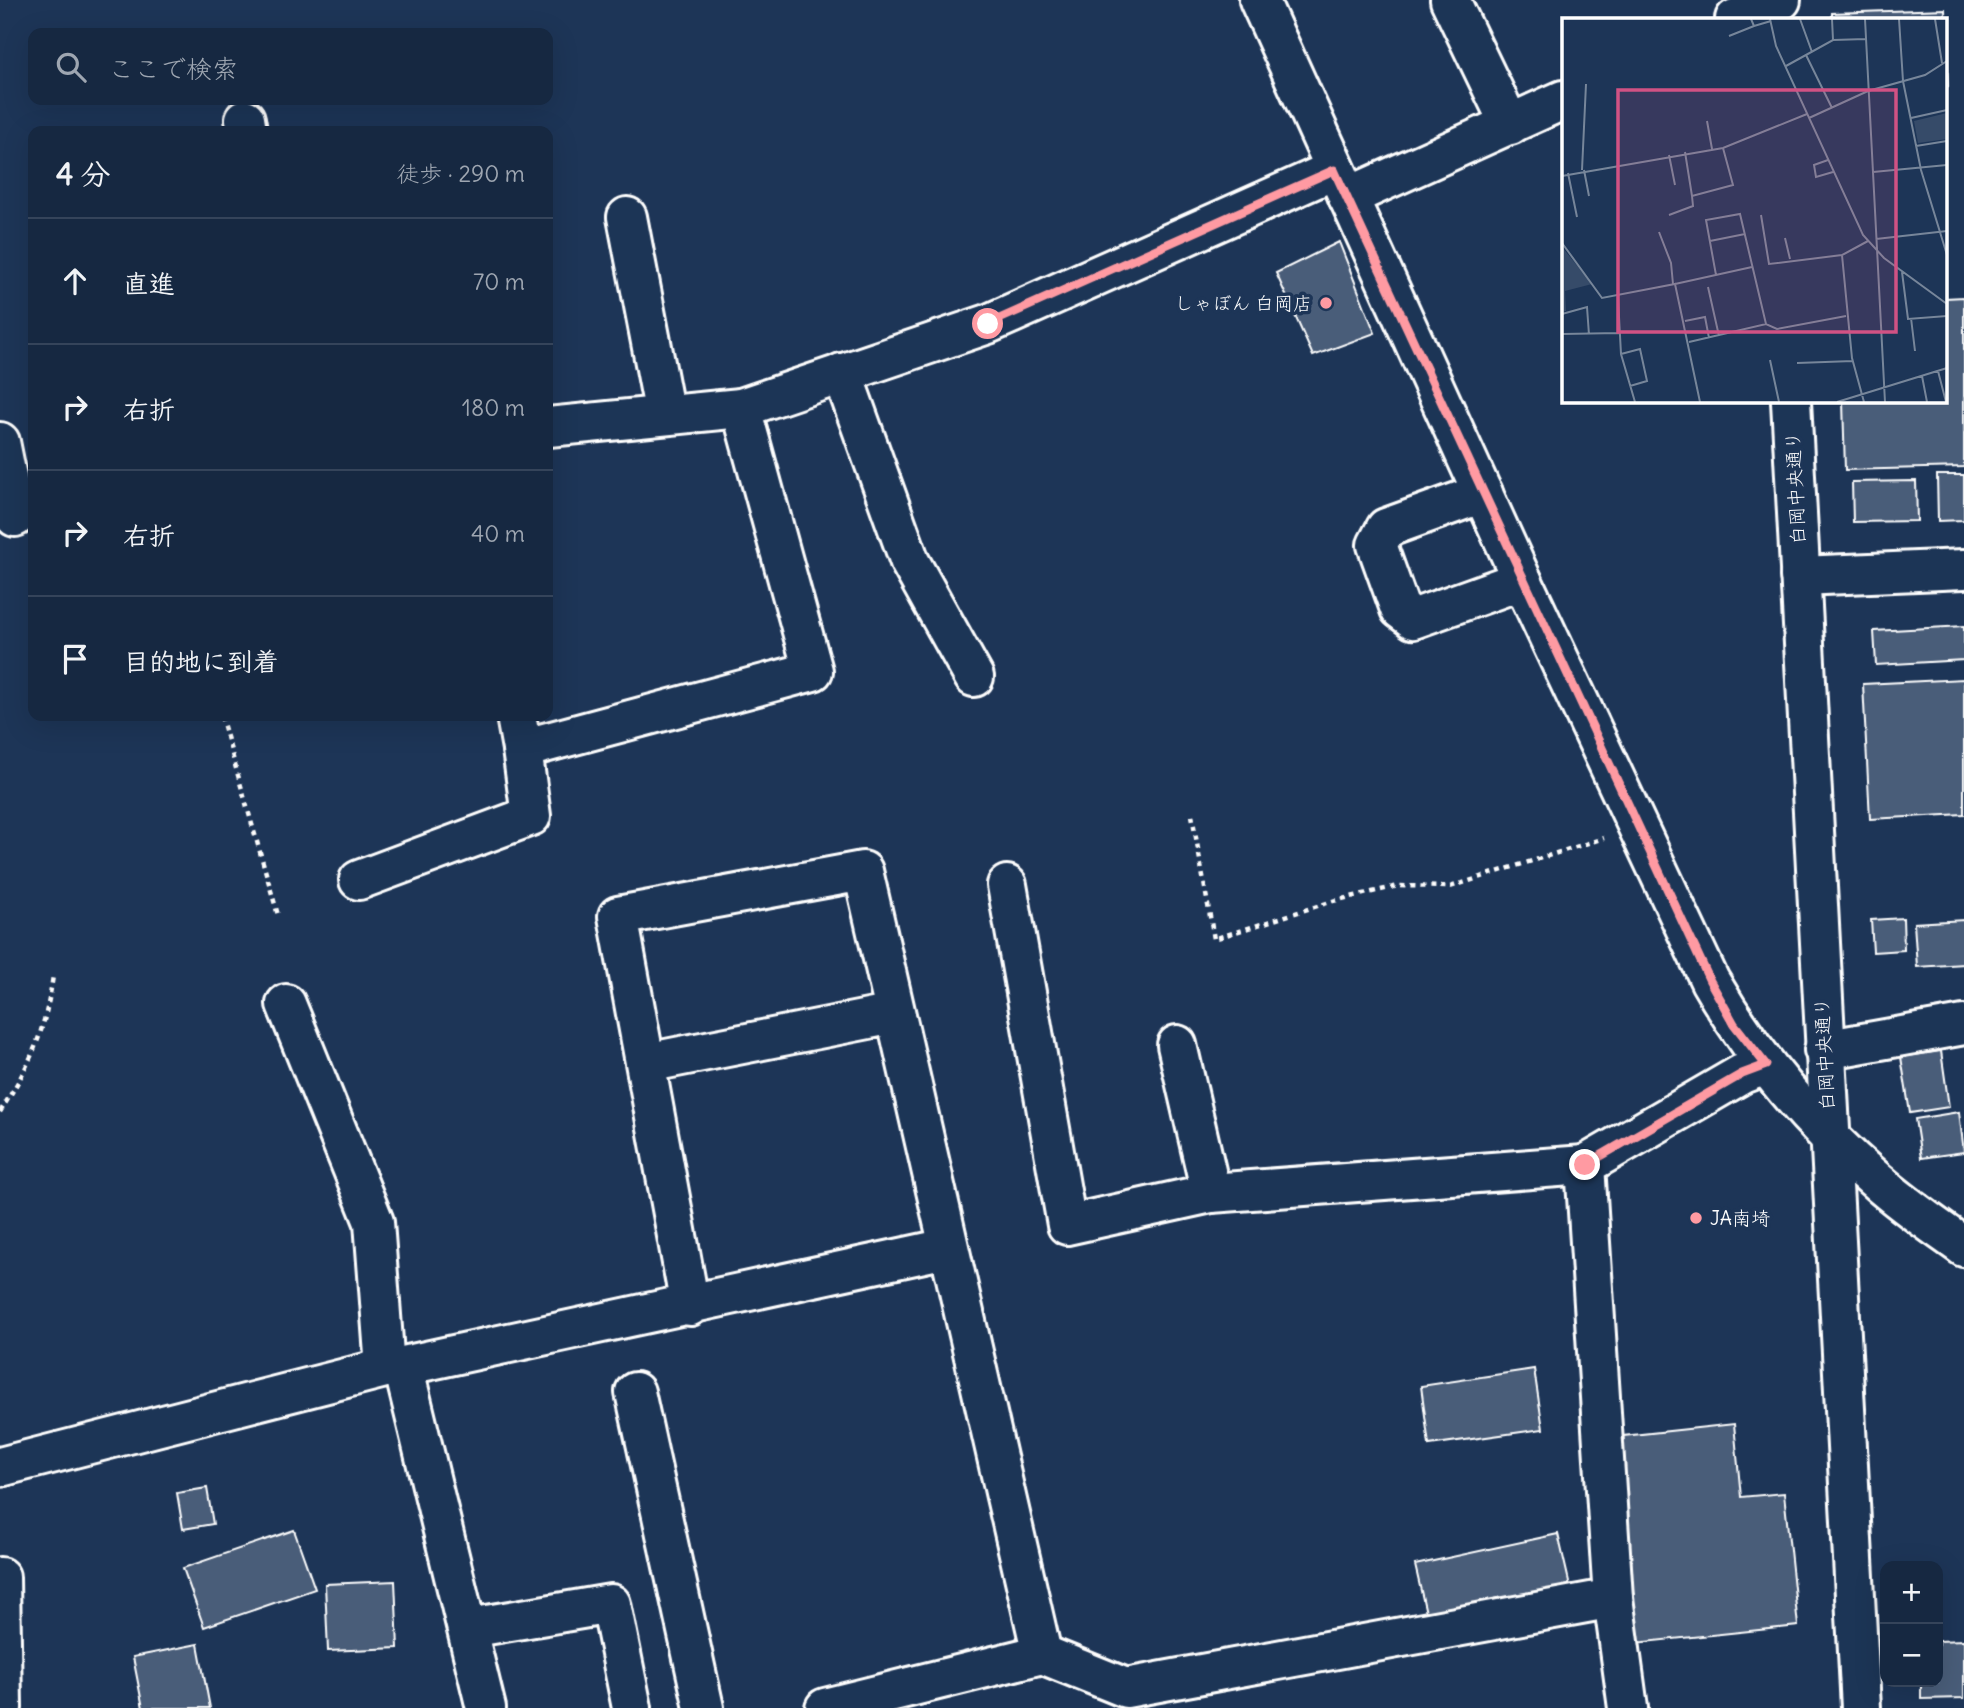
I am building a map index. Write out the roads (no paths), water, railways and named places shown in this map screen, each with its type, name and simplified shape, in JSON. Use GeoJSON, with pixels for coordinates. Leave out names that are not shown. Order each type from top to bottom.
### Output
{"type":"FeatureCollection","features":[{"type":"Feature","properties":{"kind":"street"},"geometry":{"type":"LineString","coordinates":[[1259,0],[1522,580],[1710,981],[1734,1024],[1766,1065],[1828,1134],[1878,1182],[1964,1247]]}},
{"type":"Feature","properties":{"kind":"street"},"geometry":{"type":"LineString","coordinates":[[1450,0],[1510,125]]}},
{"type":"Feature","properties":{"kind":"street"},"geometry":{"type":"LineString","coordinates":[[1738,18],[1772,6]]}},
{"type":"Feature","properties":{"kind":"street"},"geometry":{"type":"LineString","coordinates":[[553,426],[741,408],[988,324],[1341,183],[1510,125],[1562,100]]}},
{"type":"Feature","properties":{"kind":"street"},"geometry":{"type":"LineString","coordinates":[[627,217],[665,415]]}},
{"type":"Feature","properties":{"kind":"street"},"geometry":{"type":"LineString","coordinates":[[842,373],[910,562],[974,677]]}},
{"type":"Feature","properties":{"kind":"street","name":"白岡中央通り"},"geometry":{"type":"LineString","coordinates":[[1791,402],[1828,1134],[1861,1708]]}},
{"type":"Feature","properties":{"kind":"street"},"geometry":{"type":"LineString","coordinates":[[359,880],[531,816],[519,732],[813,671],[741,408]]}},
{"type":"Feature","properties":{"kind":"street"},"geometry":{"type":"LineString","coordinates":[[0,442],[16,517]]}},
{"type":"Feature","properties":{"kind":"street"},"geometry":{"type":"LineString","coordinates":[[1483,493],[1385,528],[1377,545],[1400,609],[1413,619],[1522,580]]}},
{"type":"Feature","properties":{"kind":"street"},"geometry":{"type":"LineString","coordinates":[[1800,576],[1964,569]]}},
{"type":"Feature","properties":{"kind":"street"},"geometry":{"type":"LineString","coordinates":[[690,1306],[618,916],[863,871],[947,1248],[1042,1654]]}},
{"type":"Feature","properties":{"kind":"street"},"geometry":{"type":"LineString","coordinates":[[1007,884],[1067,1226],[1211,1193],[1585,1165],[1742,1074],[1766,1065]]}},
{"type":"Feature","properties":{"kind":"street"},"geometry":{"type":"LineString","coordinates":[[286,1004],[374,1222],[394,1367],[469,1628],[486,1708]]}},
{"type":"Feature","properties":{"kind":"street"},"geometry":{"type":"LineString","coordinates":[[646,1063],[894,1014]]}},
{"type":"Feature","properties":{"kind":"street"},"geometry":{"type":"LineString","coordinates":[[1824,1049],[1964,1026]]}},
{"type":"Feature","properties":{"kind":"street"},"geometry":{"type":"LineString","coordinates":[[1177,1045],[1211,1193]]}},
{"type":"Feature","properties":{"kind":"street"},"geometry":{"type":"LineString","coordinates":[[1585,1165],[1613,1598],[1628,1708]]}},
{"type":"Feature","properties":{"kind":"street"},"geometry":{"type":"LineString","coordinates":[[0,1467],[394,1367],[690,1306],[947,1248]]}},
{"type":"Feature","properties":{"kind":"street"},"geometry":{"type":"LineString","coordinates":[[635,1392],[704,1708]]}},
{"type":"Feature","properties":{"kind":"street"},"geometry":{"type":"LineString","coordinates":[[0,1577],[2,1708]]}},
{"type":"Feature","properties":{"kind":"street"},"geometry":{"type":"LineString","coordinates":[[825,1708],[1042,1654],[1126,1689],[1613,1598]]}},
{"type":"Feature","properties":{"kind":"street"},"geometry":{"type":"LineString","coordinates":[[469,1628],[611,1604],[632,1708]]}},
{"type":"Feature","properties":{"kind":"street"},"geometry":{"type":"LineString","coordinates":[[1083,1671],[1089,1708]]}},
{"type":"Feature","properties":{"kind":"place","name":"しゃぼん 白岡店"},"geometry":{"type":"Point","coordinates":[1326,303]}},
{"type":"Feature","properties":{"kind":"place","name":"JA南埼"},"geometry":{"type":"Point","coordinates":[1696,1218]}}]}
